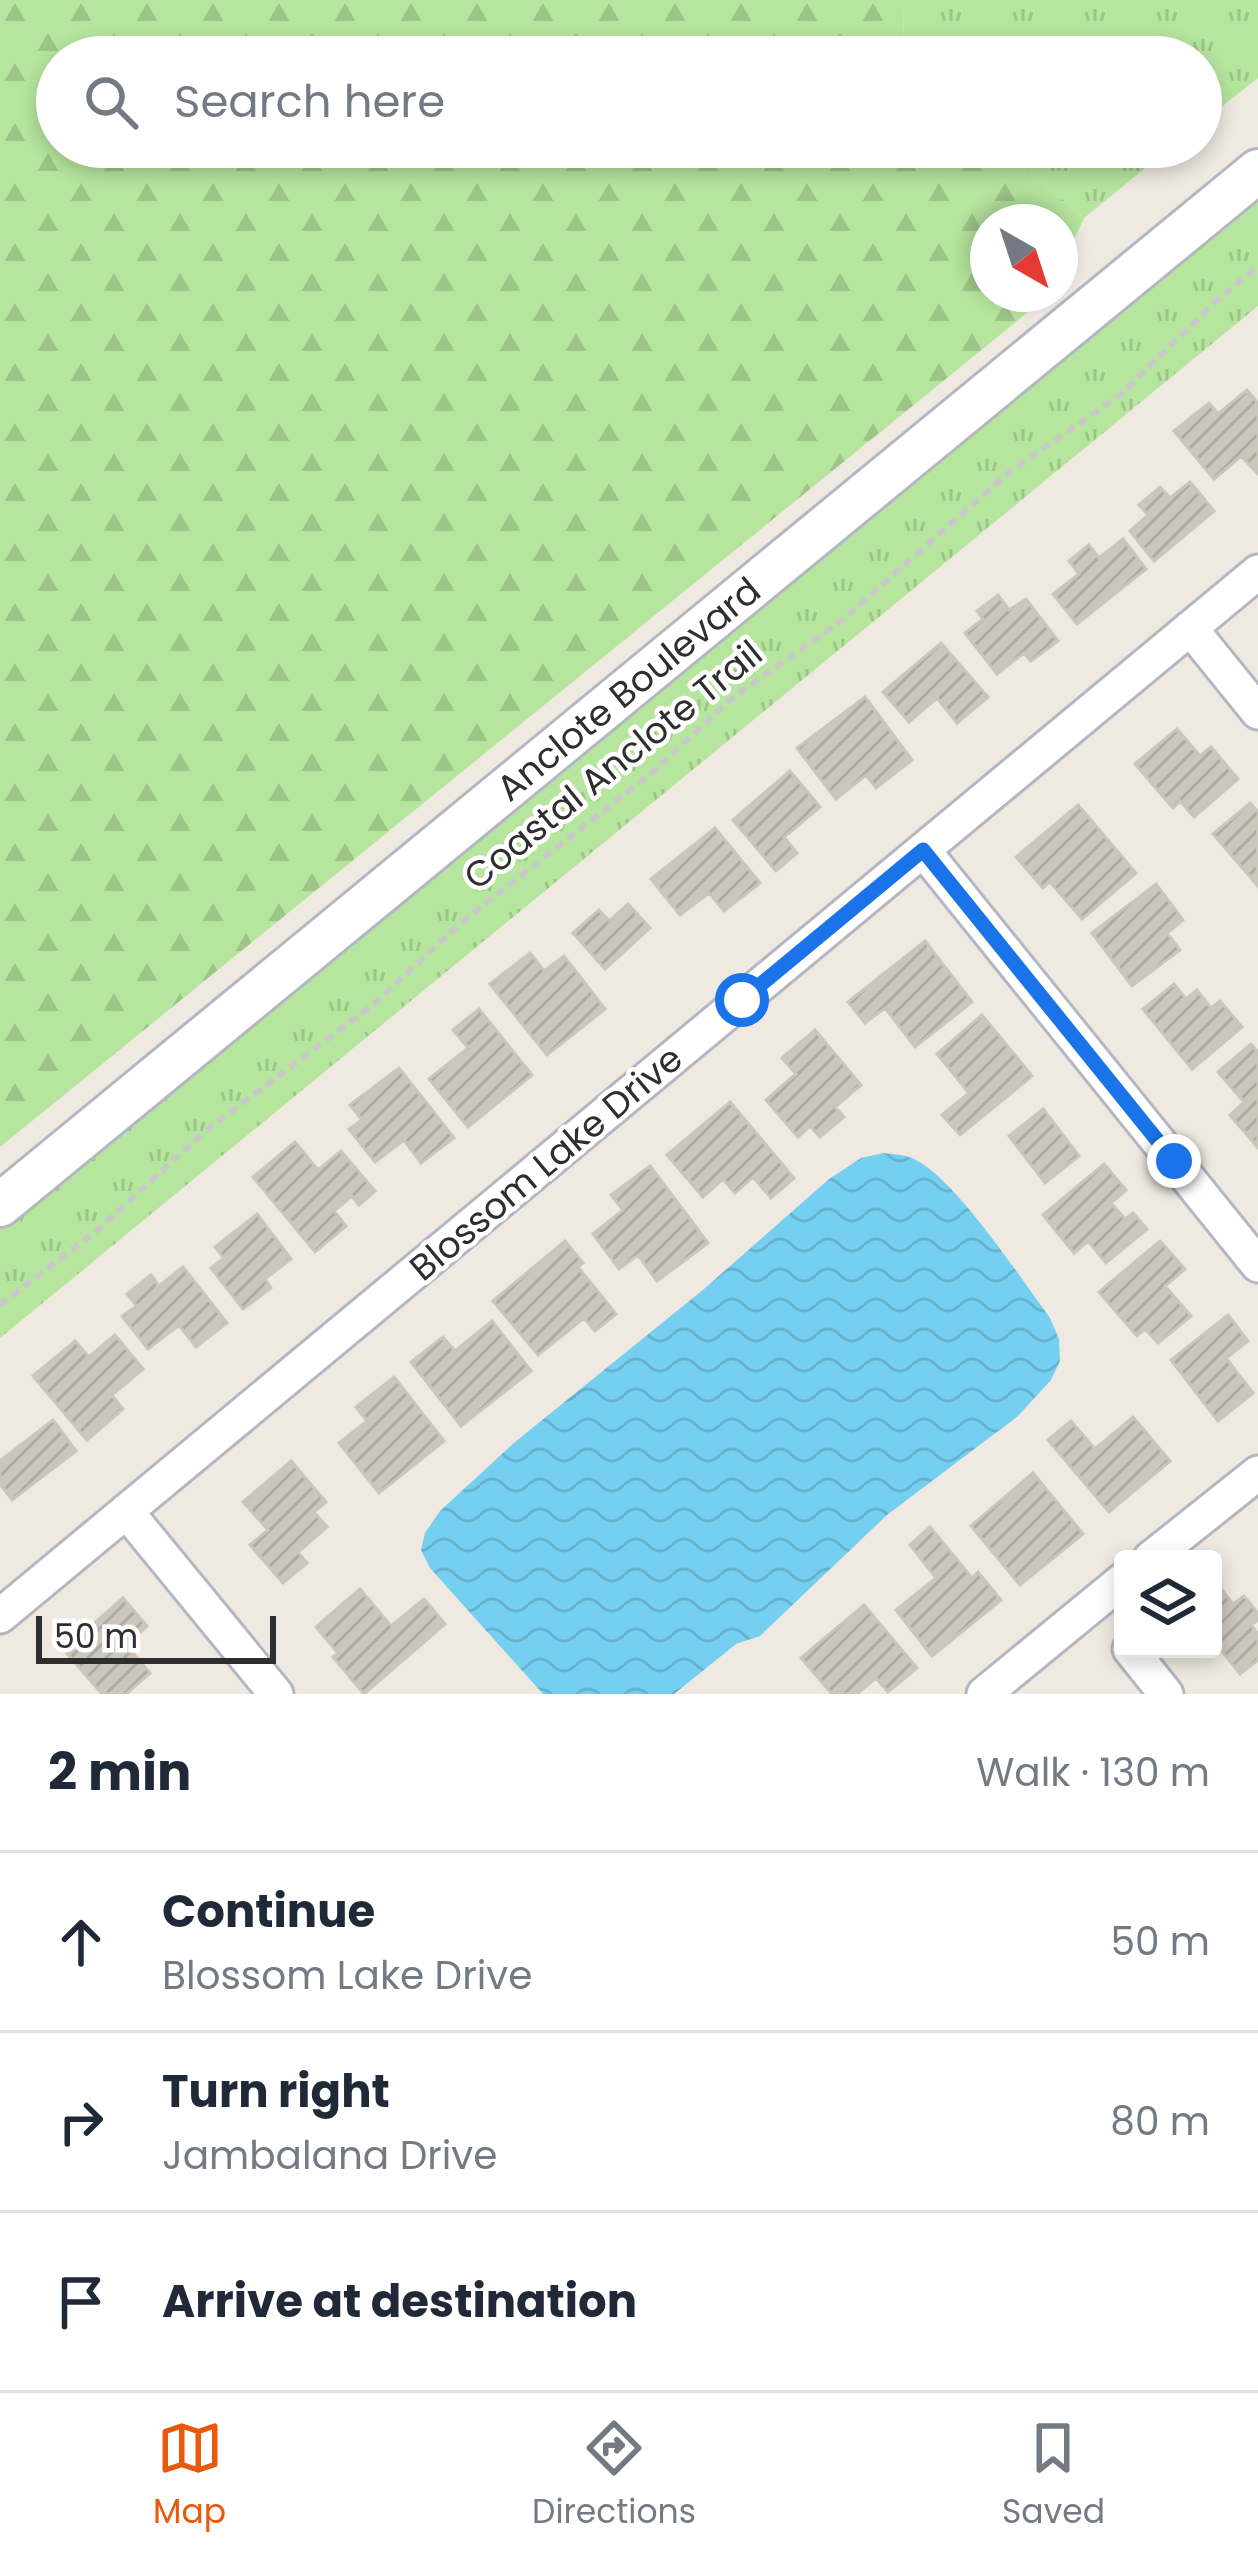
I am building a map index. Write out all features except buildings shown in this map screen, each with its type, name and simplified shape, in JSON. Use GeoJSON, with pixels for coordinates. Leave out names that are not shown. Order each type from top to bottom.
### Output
{"type":"FeatureCollection","features":[{"type":"Feature","properties":{"kind":"street","name":"Anclote Boulevard"},"geometry":{"type":"LineString","coordinates":[[0,1205],[1258,171]]}},
{"type":"Feature","properties":{"kind":"street","name":"Blossom Lake Drive"},"geometry":{"type":"LineString","coordinates":[[0,1616],[1258,572]]}},
{"type":"Feature","properties":{"kind":"street"},"geometry":{"type":"LineString","coordinates":[[1190,628],[1258,712]]}},
{"type":"Feature","properties":{"kind":"street"},"geometry":{"type":"LineString","coordinates":[[923,850],[1258,1265]]}},
{"type":"Feature","properties":{"kind":"street"},"geometry":{"type":"LineString","coordinates":[[1161,1550],[1258,1473]]}},
{"type":"Feature","properties":{"kind":"street"},"geometry":{"type":"LineString","coordinates":[[126,1511],[276,1694]]}},
{"type":"Feature","properties":{"kind":"street"},"geometry":{"type":"LineString","coordinates":[[985,1694],[1114,1587]]}},
{"type":"Feature","properties":{"kind":"street"},"geometry":{"type":"LineString","coordinates":[[1093,1604],[1114,1629]]}},
{"type":"Feature","properties":{"kind":"street"},"geometry":{"type":"LineString","coordinates":[[1137,1658],[1166,1694]]}},
{"type":"Feature","properties":{"kind":"path","name":"Coastal Anclote Trail"},"geometry":{"type":"LineString","coordinates":[[0,1305],[100,1228],[203,1132],[375,1003],[457,926],[653,772],[731,699],[842,621],[1007,474],[1120,395],[1258,266]]}},
{"type":"Feature","properties":{"kind":"green space"},"geometry":{"type":"Polygon","coordinates":[[[0,0],[903,0],[904,36],[36,36],[36,168],[1026,168],[1068,204],[970,204],[970,312],[1028,312],[0,1147],[0,0]]]}},
{"type":"Feature","properties":{"kind":"green space"},"geometry":{"type":"Polygon","coordinates":[[[903,0],[1258,0],[1258,78],[1222,106],[1222,36],[904,36],[903,0]]]}},
{"type":"Feature","properties":{"kind":"green space"},"geometry":{"type":"Polygon","coordinates":[[[1026,168],[1145,168],[1084,218],[1078,204],[1068,204],[1026,168]]]}},
{"type":"Feature","properties":{"kind":"green space"},"geometry":{"type":"Polygon","coordinates":[[[1258,189],[1258,306],[0,1338],[0,1218],[1258,189]]]}},
{"type":"Feature","properties":{"kind":"water"},"geometry":{"type":"Polygon","coordinates":[[[884,1153],[912,1158],[929,1168],[1005,1255],[1050,1318],[1059,1339],[1060,1361],[1051,1380],[1018,1416],[887,1515],[760,1636],[736,1644],[674,1694],[543,1694],[430,1568],[421,1550],[425,1533],[440,1511],[515,1442],[704,1289],[829,1179],[861,1158],[884,1153]]]}},
{"type":"Feature","properties":{"kind":"route"},"geometry":{"type":"LineString","coordinates":[[742,1000],[923,850],[1174,1161]]}}]}
